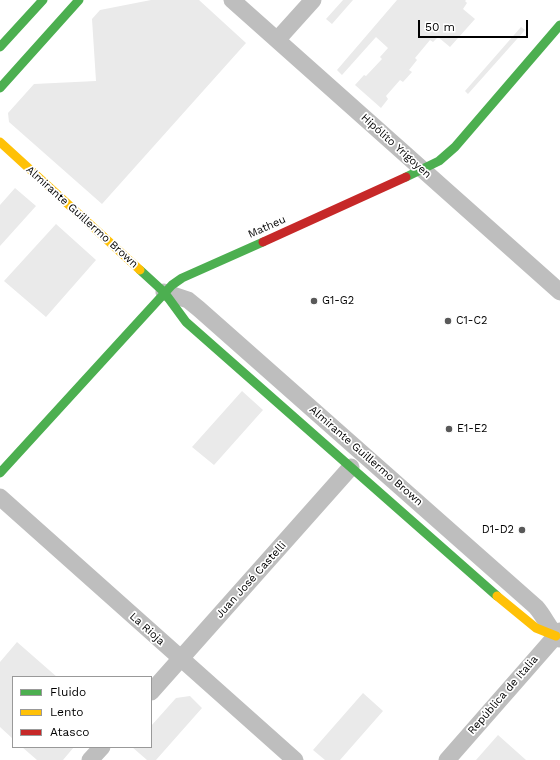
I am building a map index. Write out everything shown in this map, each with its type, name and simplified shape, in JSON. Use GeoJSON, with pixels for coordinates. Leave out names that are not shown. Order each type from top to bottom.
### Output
{"type":"FeatureCollection","features":[{"type":"Feature","properties":{"kind":"street"},"geometry":{"type":"LineString","coordinates":[[0,33],[43,0]]}},
{"type":"Feature","properties":{"kind":"street"},"geometry":{"type":"LineString","coordinates":[[0,47],[43,0]]}},
{"type":"Feature","properties":{"kind":"street"},"geometry":{"type":"LineString","coordinates":[[0,88],[79,0]]}},
{"type":"Feature","properties":{"kind":"street","name":"Hipólito Yrigoyen"},"geometry":{"type":"LineString","coordinates":[[232,0],[560,292]]}},
{"type":"Feature","properties":{"kind":"street"},"geometry":{"type":"LineString","coordinates":[[278,40],[313,0]]}},
{"type":"Feature","properties":{"kind":"street","name":"Matheu"},"geometry":{"type":"LineString","coordinates":[[0,473],[164,292],[182,278],[423,170],[439,161],[455,147],[560,25]]}},
{"type":"Feature","properties":{"kind":"street","name":"Almirante Guillermo Brown"},"geometry":{"type":"LineString","coordinates":[[0,142],[164,292],[186,322],[525,620],[536,628],[559,635]]}},
{"type":"Feature","properties":{"kind":"street","name":"Almirante Guillermo Brown"},"geometry":{"type":"LineString","coordinates":[[164,292],[188,300],[199,309],[536,607],[559,635]]}},
{"type":"Feature","properties":{"kind":"street","name":"Juan José Castelli"},"geometry":{"type":"LineString","coordinates":[[152,691],[351,467]]}},
{"type":"Feature","properties":{"kind":"street","name":"La Rioja"},"geometry":{"type":"LineString","coordinates":[[0,497],[295,760]]}},
{"type":"Feature","properties":{"kind":"street","name":"República de Italia"},"geometry":{"type":"LineString","coordinates":[[447,760],[559,635]]}},
{"type":"Feature","properties":{"kind":"street"},"geometry":{"type":"LineString","coordinates":[[90,760],[101,748]]}},
{"type":"Feature","properties":{"kind":"shaded area"},"geometry":{"type":"Polygon","coordinates":[[[151,0],[199,0],[246,43],[102,204],[9,122],[8,113],[34,84],[96,81],[92,19],[100,10],[151,0]]]}},
{"type":"Feature","properties":{"kind":"shaded area"},"geometry":{"type":"Polygon","coordinates":[[[343,0],[353,0],[332,24],[326,19],[343,0]]]}},
{"type":"Feature","properties":{"kind":"shaded area"},"geometry":{"type":"Polygon","coordinates":[[[397,0],[466,0],[465,1],[467,3],[463,9],[475,19],[450,47],[438,37],[433,42],[430,40],[415,58],[417,60],[409,70],[412,72],[403,82],[400,80],[386,96],[388,99],[381,108],[355,85],[382,59],[380,57],[388,48],[376,37],[342,75],[337,70],[397,0]]]}},
{"type":"Feature","properties":{"kind":"shaded area"},"geometry":{"type":"Polygon","coordinates":[[[521,27],[525,30],[468,94],[465,91],[521,27]]]}},
{"type":"Feature","properties":{"kind":"shaded area"},"geometry":{"type":"Polygon","coordinates":[[[15,188],[36,206],[0,246],[0,205],[15,188]]]}},
{"type":"Feature","properties":{"kind":"shaded area"},"geometry":{"type":"Polygon","coordinates":[[[56,224],[96,260],[46,317],[4,281],[56,224]]]}},
{"type":"Feature","properties":{"kind":"shaded area"},"geometry":{"type":"Polygon","coordinates":[[[242,391],[263,410],[214,465],[192,447],[242,391]]]}},
{"type":"Feature","properties":{"kind":"shaded area"},"geometry":{"type":"Polygon","coordinates":[[[17,642],[56,676],[12,676],[12,738],[0,727],[0,662],[17,642]]]}},
{"type":"Feature","properties":{"kind":"shaded area"},"geometry":{"type":"Polygon","coordinates":[[[363,693],[383,711],[340,760],[325,760],[313,750],[363,693]]]}},
{"type":"Feature","properties":{"kind":"shaded area"},"geometry":{"type":"Polygon","coordinates":[[[190,696],[202,708],[156,760],[147,760],[133,748],[152,748],[152,725],[176,698],[190,696]]]}},
{"type":"Feature","properties":{"kind":"shaded area"},"geometry":{"type":"Polygon","coordinates":[[[498,735],[526,760],[476,760],[498,735]]]}},
{"type":"Feature","properties":{"kind":"shaded area"},"geometry":{"type":"Polygon","coordinates":[[[23,748],[73,748],[63,760],[37,760],[23,748]]]}},
{"type":"Feature","properties":{"kind":"traffic: fast"},"geometry":{"type":"LineString","coordinates":[[0,47],[43,0]]}},
{"type":"Feature","properties":{"kind":"traffic: fast"},"geometry":{"type":"LineString","coordinates":[[0,88],[79,0]]}},
{"type":"Feature","properties":{"kind":"traffic: fast"},"geometry":{"type":"LineString","coordinates":[[406,177],[439,161],[455,147],[560,25]]}},
{"type":"Feature","properties":{"kind":"traffic: fast"},"geometry":{"type":"LineString","coordinates":[[0,473],[172,285],[182,278],[263,242]]}},
{"type":"Feature","properties":{"kind":"traffic: fast"},"geometry":{"type":"LineString","coordinates":[[140,270],[164,292],[186,322],[497,596]]}},
{"type":"Feature","properties":{"kind":"traffic: slow"},"geometry":{"type":"LineString","coordinates":[[0,142],[140,270]]}},
{"type":"Feature","properties":{"kind":"traffic: slow"},"geometry":{"type":"LineString","coordinates":[[497,596],[536,628],[556,636]]}},
{"type":"Feature","properties":{"kind":"traffic: jam"},"geometry":{"type":"LineString","coordinates":[[263,242],[406,177]]}},
{"type":"Feature","properties":{"kind":"place","name":"G1-G2"},"geometry":{"type":"Point","coordinates":[314,301]}},
{"type":"Feature","properties":{"kind":"place","name":"C1-C2"},"geometry":{"type":"Point","coordinates":[448,321]}},
{"type":"Feature","properties":{"kind":"place","name":"E1-E2"},"geometry":{"type":"Point","coordinates":[449,429]}},
{"type":"Feature","properties":{"kind":"place","name":"D1-D2"},"geometry":{"type":"Point","coordinates":[522,530]}}]}
